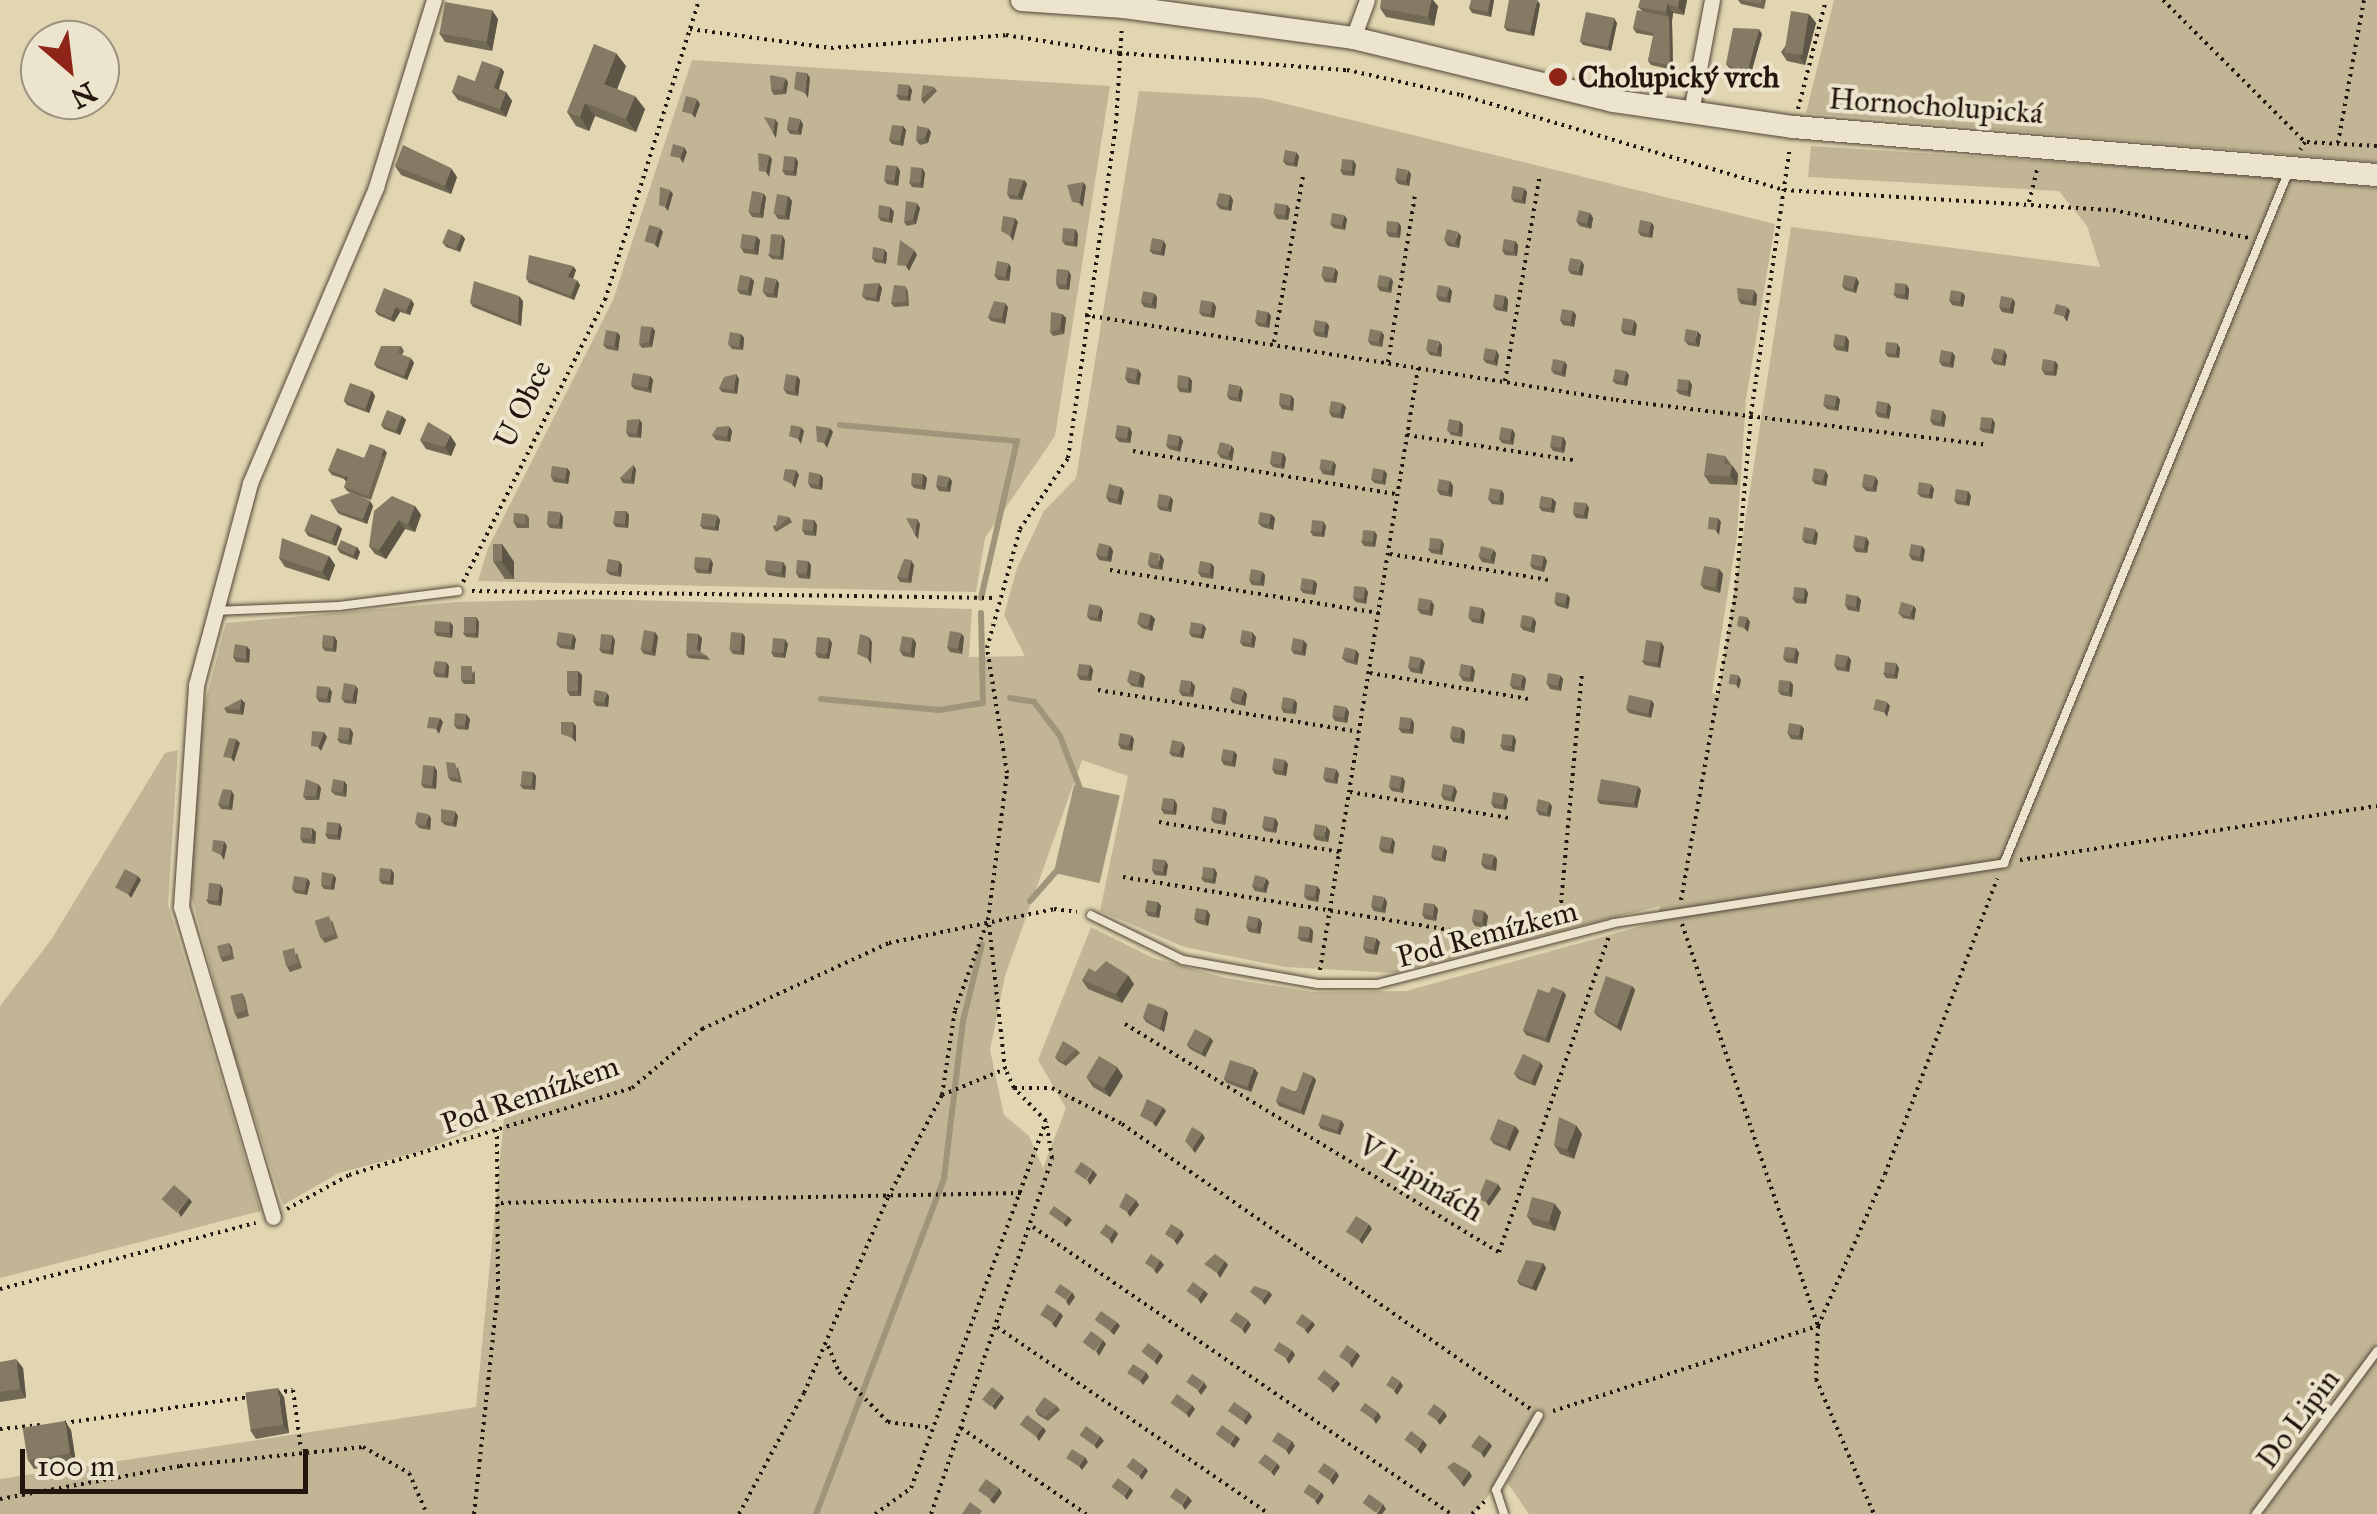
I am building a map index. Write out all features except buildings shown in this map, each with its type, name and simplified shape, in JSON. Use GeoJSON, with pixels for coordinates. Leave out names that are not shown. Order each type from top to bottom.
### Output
{"type":"FeatureCollection","features":[{"type":"Feature","properties":{"kind":"street"},"geometry":{"type":"LineString","coordinates":[[273,1216],[182,907],[185,775],[212,612],[250,483],[376,188],[434,0]]}},
{"type":"Feature","properties":{"kind":"street","name":"Hornocholupická"},"geometry":{"type":"LineString","coordinates":[[1022,0],[1081,2],[1353,38],[1613,101],[1793,128],[2044,143],[2377,175]]}},
{"type":"Feature","properties":{"kind":"street"},"geometry":{"type":"LineString","coordinates":[[1353,38],[1367,0]]}},
{"type":"Feature","properties":{"kind":"street"},"geometry":{"type":"LineString","coordinates":[[1691,112],[1712,0]]}},
{"type":"Feature","properties":{"kind":"lane"},"geometry":{"type":"LineString","coordinates":[[2004,862],[2291,164]]}},
{"type":"Feature","properties":{"kind":"lane"},"geometry":{"type":"LineString","coordinates":[[212,612],[339,606],[458,591]]}},
{"type":"Feature","properties":{"kind":"lane","name":"Pod Remízkem"},"geometry":{"type":"LineString","coordinates":[[1091,915],[1183,960],[1318,984],[1416,979],[1614,924],[2004,862]]}},
{"type":"Feature","properties":{"kind":"lane","name":"Do Lipin"},"geometry":{"type":"LineString","coordinates":[[2256,1514],[2377,1351]]}},
{"type":"Feature","properties":{"kind":"lane"},"geometry":{"type":"LineString","coordinates":[[1504,1514],[1496,1490],[1538,1415]]}},
{"type":"Feature","properties":{"kind":"path","name":"U Obce"},"geometry":{"type":"LineString","coordinates":[[458,591],[604,300],[698,0]]}},
{"type":"Feature","properties":{"kind":"path"},"geometry":{"type":"LineString","coordinates":[[1826,0],[1793,128],[1751,414],[1735,598],[1679,916],[1818,1326],[1816,1380],[1874,1514]]}},
{"type":"Feature","properties":{"kind":"path"},"geometry":{"type":"LineString","coordinates":[[2163,0],[2305,142],[2377,146]]}},
{"type":"Feature","properties":{"kind":"path"},"geometry":{"type":"LineString","coordinates":[[2338,143],[2364,0]]}},
{"type":"Feature","properties":{"kind":"path"},"geometry":{"type":"LineString","coordinates":[[739,1514],[826,1344],[888,1197],[942,1095],[956,1010],[988,920],[1007,774],[987,648],[1020,529],[1068,458],[1085,316],[1116,123],[1124,7]]}},
{"type":"Feature","properties":{"kind":"path"},"geometry":{"type":"LineString","coordinates":[[690,29],[831,48],[1006,35],[1120,54],[1346,70],[1461,94],[1784,190],[2114,210],[2258,240]]}},
{"type":"Feature","properties":{"kind":"path"},"geometry":{"type":"LineString","coordinates":[[2291,164],[2305,142]]}},
{"type":"Feature","properties":{"kind":"path"},"geometry":{"type":"LineString","coordinates":[[2028,204],[2044,143]]}},
{"type":"Feature","properties":{"kind":"path"},"geometry":{"type":"LineString","coordinates":[[1274,343],[1303,174]]}},
{"type":"Feature","properties":{"kind":"path"},"geometry":{"type":"LineString","coordinates":[[1505,381],[1540,175]]}},
{"type":"Feature","properties":{"kind":"path"},"geometry":{"type":"LineString","coordinates":[[1388,362],[1415,195]]}},
{"type":"Feature","properties":{"kind":"path"},"geometry":{"type":"LineString","coordinates":[[1085,316],[1505,381],[1986,445]]}},
{"type":"Feature","properties":{"kind":"path"},"geometry":{"type":"LineString","coordinates":[[1318,984],[1418,368]]}},
{"type":"Feature","properties":{"kind":"path"},"geometry":{"type":"LineString","coordinates":[[1407,434],[1573,460]]}},
{"type":"Feature","properties":{"kind":"path"},"geometry":{"type":"LineString","coordinates":[[1133,451],[1397,494]]}},
{"type":"Feature","properties":{"kind":"path"},"geometry":{"type":"LineString","coordinates":[[1388,554],[1548,580]]}},
{"type":"Feature","properties":{"kind":"path"},"geometry":{"type":"LineString","coordinates":[[1110,570],[1379,613]]}},
{"type":"Feature","properties":{"kind":"path"},"geometry":{"type":"LineString","coordinates":[[458,591],[998,598]]}},
{"type":"Feature","properties":{"kind":"path"},"geometry":{"type":"LineString","coordinates":[[1557,940],[1582,672]]}},
{"type":"Feature","properties":{"kind":"path"},"geometry":{"type":"LineString","coordinates":[[1369,673],[1528,700]]}},
{"type":"Feature","properties":{"kind":"path"},"geometry":{"type":"LineString","coordinates":[[1098,690],[1359,732]]}},
{"type":"Feature","properties":{"kind":"path"},"geometry":{"type":"LineString","coordinates":[[1350,792],[1508,818]]}},
{"type":"Feature","properties":{"kind":"path"},"geometry":{"type":"LineString","coordinates":[[1014,1088],[1052,1088],[1122,1124],[1538,1415],[1818,1326],[1885,1174],[2004,862],[2377,806]]}},
{"type":"Feature","properties":{"kind":"path"},"geometry":{"type":"LineString","coordinates":[[1159,822],[1340,852]]}},
{"type":"Feature","properties":{"kind":"path"},"geometry":{"type":"LineString","coordinates":[[1123,876],[1494,937]]}},
{"type":"Feature","properties":{"kind":"path","name":"Pod Remízkem"},"geometry":{"type":"LineString","coordinates":[[0,1289],[220,1238],[273,1216],[349,1175],[632,1088],[702,1029],[888,943],[1054,909],[1091,915]]}},
{"type":"Feature","properties":{"kind":"path"},"geometry":{"type":"LineString","coordinates":[[931,1514],[1033,1227],[1052,1158],[1046,1122],[1014,1088],[1005,1069],[988,920]]}},
{"type":"Feature","properties":{"kind":"path","name":"V Lipinách"},"geometry":{"type":"LineString","coordinates":[[1125,1024],[1499,1252],[1614,924]]}},
{"type":"Feature","properties":{"kind":"path"},"geometry":{"type":"LineString","coordinates":[[942,1095],[1005,1069]]}},
{"type":"Feature","properties":{"kind":"path"},"geometry":{"type":"LineString","coordinates":[[876,1514],[911,1488],[1046,1122]]}},
{"type":"Feature","properties":{"kind":"path"},"geometry":{"type":"LineString","coordinates":[[474,1514],[501,1204],[497,1130]]}},
{"type":"Feature","properties":{"kind":"path"},"geometry":{"type":"LineString","coordinates":[[501,1204],[1022,1193]]}},
{"type":"Feature","properties":{"kind":"path"},"geometry":{"type":"LineString","coordinates":[[1033,1227],[1451,1514]]}},
{"type":"Feature","properties":{"kind":"path"},"geometry":{"type":"LineString","coordinates":[[996,1326],[1269,1514]]}},
{"type":"Feature","properties":{"kind":"path"},"geometry":{"type":"LineString","coordinates":[[826,1344],[839,1372],[866,1394],[888,1422],[934,1428]]}},
{"type":"Feature","properties":{"kind":"path"},"geometry":{"type":"LineString","coordinates":[[0,1429],[293,1390],[301,1451]]}},
{"type":"Feature","properties":{"kind":"path"},"geometry":{"type":"LineString","coordinates":[[960,1428],[1086,1514]]}},
{"type":"Feature","properties":{"kind":"path"},"geometry":{"type":"LineString","coordinates":[[0,1499],[301,1451],[363,1446],[389,1456],[409,1473],[428,1514]]}},
{"type":"Feature","properties":{"kind":"path"},"geometry":{"type":"LineString","coordinates":[[1472,1514],[1489,1497]]}},
{"type":"Feature","properties":{"kind":"shaded area"},"geometry":{"type":"Polygon","coordinates":[[[1834,0],[2377,0],[2377,162],[1806,113],[1834,0]]]}},
{"type":"Feature","properties":{"kind":"shaded area"},"geometry":{"type":"Polygon","coordinates":[[[692,60],[1110,86],[1055,436],[985,538],[976,592],[478,581],[488,548],[613,300],[692,60]]]}},
{"type":"Feature","properties":{"kind":"shaded area"},"geometry":{"type":"Polygon","coordinates":[[[1139,91],[1262,98],[1775,224],[1746,399],[1737,535],[1712,693],[1718,695],[1791,227],[2100,267],[2087,226],[2059,191],[1808,177],[1811,146],[2282,176],[2377,188],[2377,1514],[1529,1514],[1507,1482],[1538,1436],[1473,1514],[0,1514],[0,1479],[476,1407],[504,1118],[418,1152],[339,1173],[283,1205],[231,1046],[189,886],[194,745],[226,623],[455,602],[593,599],[972,609],[969,657],[1025,656],[1004,615],[1017,568],[1044,511],[1076,478],[1139,91]],[[1082,760],[1005,976],[990,1050],[1004,1115],[1029,1136],[1043,1168],[1066,1108],[1038,1060],[1091,927],[1153,958],[1226,978],[1313,992],[1406,991],[1657,922],[1660,906],[1394,973],[1285,967],[1184,947],[1100,911],[1128,776],[1082,760]]]}},
{"type":"Feature","properties":{"kind":"shaded area"},"geometry":{"type":"Polygon","coordinates":[[[178,750],[168,905],[261,1211],[0,1278],[0,1006],[51,940],[165,753],[178,750]]]}},
{"type":"Feature","properties":{"kind":"shaded area"},"geometry":{"type":"Polygon","coordinates":[[[1074,785],[1120,796],[1100,883],[1054,873],[1074,785]]]}},
{"type":"Feature","properties":{"kind":"waterway"},"geometry":{"type":"LineString","coordinates":[[840,425],[1017,441],[981,598]]}},
{"type":"Feature","properties":{"kind":"waterway"},"geometry":{"type":"LineString","coordinates":[[981,613],[983,703]]}},
{"type":"Feature","properties":{"kind":"waterway"},"geometry":{"type":"LineString","coordinates":[[1010,698],[1034,702],[1060,736],[1081,791]]}},
{"type":"Feature","properties":{"kind":"waterway"},"geometry":{"type":"LineString","coordinates":[[821,699],[939,710],[982,703]]}},
{"type":"Feature","properties":{"kind":"waterway"},"geometry":{"type":"LineString","coordinates":[[1030,901],[1061,866]]}},
{"type":"Feature","properties":{"kind":"waterway"},"geometry":{"type":"LineString","coordinates":[[816,1514],[944,1178],[963,1021],[982,944]]}},
{"type":"Feature","properties":{"kind":"place","name":"Cholupický vrch"},"geometry":{"type":"Point","coordinates":[1558,77]}}]}
